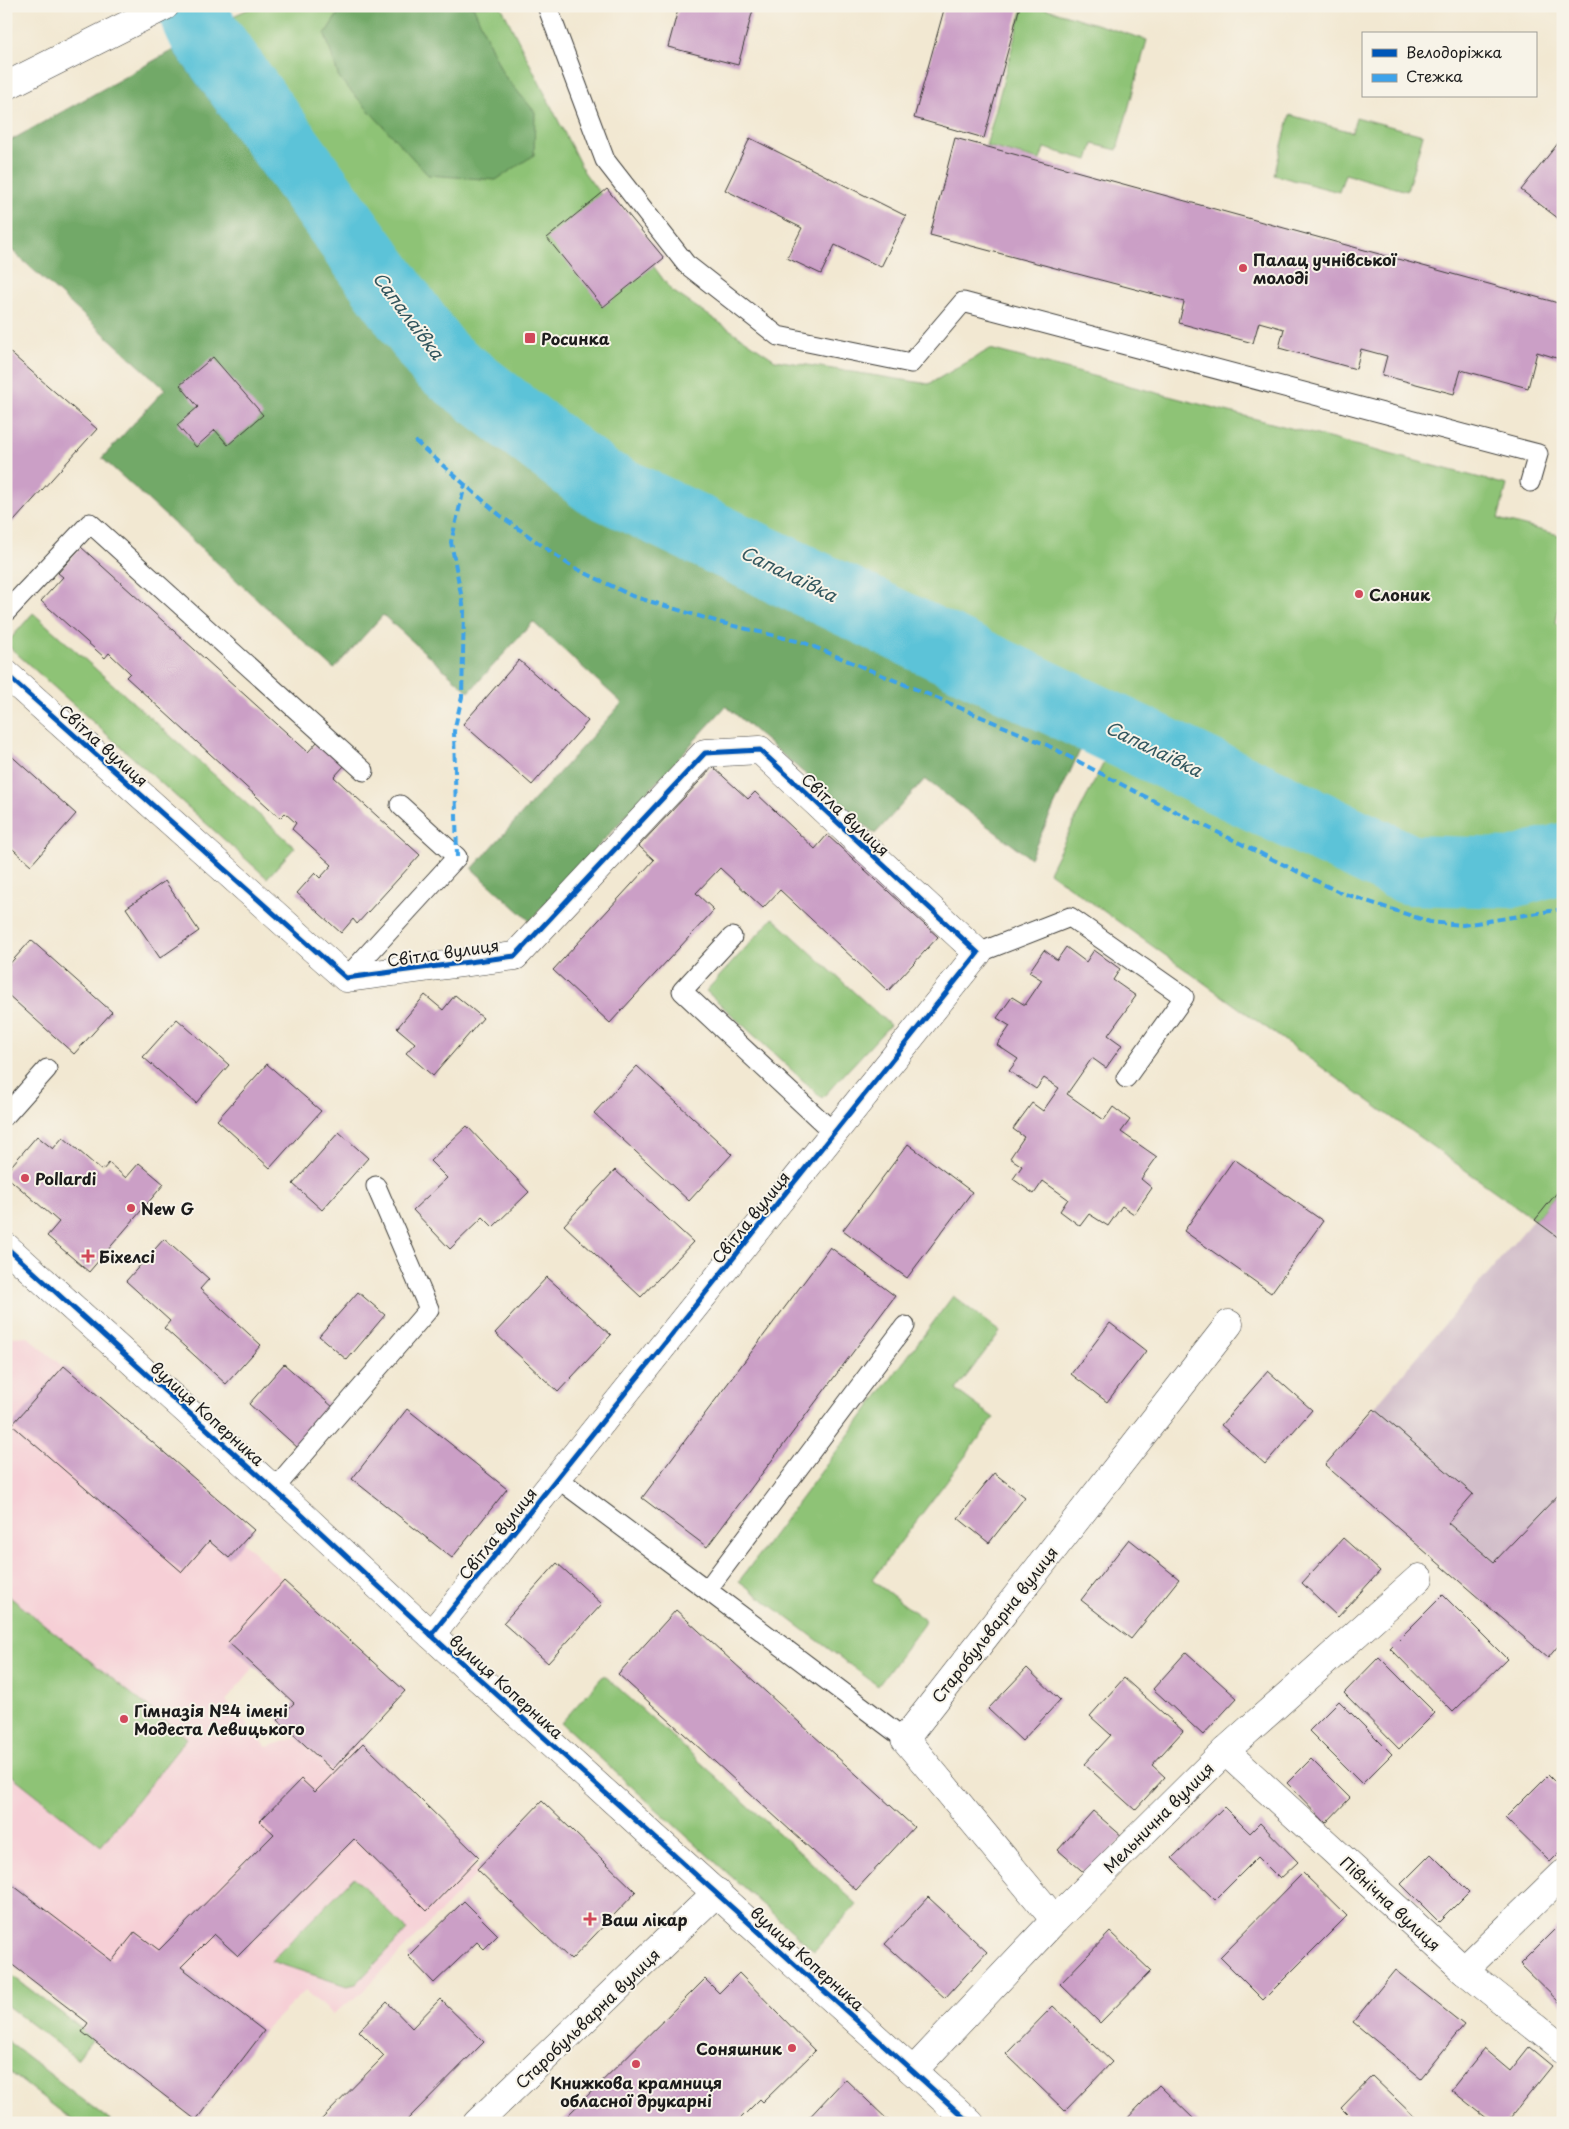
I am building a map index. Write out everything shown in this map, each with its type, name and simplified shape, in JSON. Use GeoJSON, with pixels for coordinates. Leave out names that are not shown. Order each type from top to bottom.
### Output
{"type":"FeatureCollection","features":[{"type":"Feature","properties":{"kind":"street"},"geometry":{"type":"LineString","coordinates":[[6,86],[164,6]]}},
{"type":"Feature","properties":{"kind":"street","name":"Світла вулиця"},"geometry":{"type":"LineString","coordinates":[[6,674],[346,978],[515,956],[705,753],[760,750],[978,954],[431,1635]]}},
{"type":"Feature","properties":{"kind":"street","name":"вулиця Коперника"},"geometry":{"type":"LineString","coordinates":[[6,1247],[970,2123]]}},
{"type":"Feature","properties":{"kind":"street","name":"Старобульварна вулиця"},"geometry":{"type":"LineString","coordinates":[[905,1738],[1229,1324]]}},
{"type":"Feature","properties":{"kind":"street","name":"Мельнична вулиця"},"geometry":{"type":"LineString","coordinates":[[913,2071],[1055,1920],[1225,1751],[1418,1578]]}},
{"type":"Feature","properties":{"kind":"street"},"geometry":{"type":"LineString","coordinates":[[905,1738],[1055,1920]]}},
{"type":"Feature","properties":{"kind":"street","name":"Північна вулиця"},"geometry":{"type":"LineString","coordinates":[[1225,1751],[1464,1970],[1563,2049]]}},
{"type":"Feature","properties":{"kind":"street"},"geometry":{"type":"LineString","coordinates":[[1464,1970],[1563,1874]]}},
{"type":"Feature","properties":{"kind":"street","name":"Старобульварна вулиця"},"geometry":{"type":"LineString","coordinates":[[477,2123],[717,1892]]}},
{"type":"Feature","properties":{"kind":"lane"},"geometry":{"type":"LineString","coordinates":[[547,6],[605,160],[686,264],[778,336],[911,364],[963,302],[1538,454],[1530,482]]}},
{"type":"Feature","properties":{"kind":"lane"},"geometry":{"type":"LineString","coordinates":[[6,612],[90,523],[364,772]]}},
{"type":"Feature","properties":{"kind":"lane"},"geometry":{"type":"LineString","coordinates":[[346,978],[457,856],[400,805]]}},
{"type":"Feature","properties":{"kind":"lane"},"geometry":{"type":"LineString","coordinates":[[978,954],[1070,917],[1184,997],[1126,1078]]}},
{"type":"Feature","properties":{"kind":"lane"},"geometry":{"type":"LineString","coordinates":[[732,937],[682,991],[834,1133]]}},
{"type":"Feature","properties":{"kind":"lane"},"geometry":{"type":"LineString","coordinates":[[6,1115],[47,1068]]}},
{"type":"Feature","properties":{"kind":"lane"},"geometry":{"type":"LineString","coordinates":[[274,1490],[429,1309],[376,1186]]}},
{"type":"Feature","properties":{"kind":"lane"},"geometry":{"type":"LineString","coordinates":[[707,1590],[905,1326]]}},
{"type":"Feature","properties":{"kind":"lane"},"geometry":{"type":"LineString","coordinates":[[557,1478],[905,1738]]}},
{"type":"Feature","properties":{"kind":"shaded area"},"geometry":{"type":"Polygon","coordinates":[[[1563,1185],[1563,1640],[1548,1658],[1325,1465],[1563,1185]]]}},
{"type":"Feature","properties":{"kind":"shaded area","name":"Гімназія №4 імені Модеста Левицького"},"geometry":{"type":"Polygon","coordinates":[[[6,1333],[12,1337],[27,1336],[254,1530],[243,1542],[284,1581],[228,1642],[254,1667],[226,1701],[267,1747],[296,1738],[332,1769],[359,1740],[479,1857],[472,1865],[479,1872],[361,1993],[333,2014],[305,1991],[264,2031],[196,2120],[82,2032],[88,2023],[6,1960],[6,1333]]]}},
{"type":"Feature","properties":{"kind":"green space"},"geometry":{"type":"Polygon","coordinates":[[[255,6],[501,6],[584,172],[671,290],[775,360],[929,384],[990,349],[1507,485],[1498,519],[1563,536],[1563,579],[1556,624],[1563,622],[1563,1185],[1535,1220],[1049,872],[1108,754],[581,509],[412,379],[173,50],[231,17],[255,6]]]}},
{"type":"Feature","properties":{"kind":"green space"},"geometry":{"type":"Polygon","coordinates":[[[343,6],[473,6],[503,74],[535,112],[534,155],[496,180],[428,175],[339,78],[325,34],[343,6]]]}},
{"type":"Feature","properties":{"kind":"green space"},"geometry":{"type":"Polygon","coordinates":[[[1023,6],[1038,6],[1147,40],[1117,150],[1093,144],[1088,160],[1044,148],[1040,160],[986,146],[1023,6]]]}},
{"type":"Feature","properties":{"kind":"green space"},"geometry":{"type":"Polygon","coordinates":[[[173,50],[412,379],[581,509],[1084,742],[1030,858],[925,779],[875,834],[726,706],[530,921],[472,869],[622,703],[533,622],[469,692],[383,615],[334,669],[102,458],[165,389],[6,245],[6,143],[173,50]]]}},
{"type":"Feature","properties":{"kind":"green space"},"geometry":{"type":"Polygon","coordinates":[[[1290,115],[1352,132],[1356,117],[1423,135],[1407,191],[1345,174],[1339,192],[1274,175],[1290,115]]]}},
{"type":"Feature","properties":{"kind":"green space"},"geometry":{"type":"Polygon","coordinates":[[[33,613],[295,847],[267,878],[6,644],[33,613]]]}},
{"type":"Feature","properties":{"kind":"green space"},"geometry":{"type":"Polygon","coordinates":[[[773,918],[890,1025],[822,1098],[706,991],[773,918]]]}},
{"type":"Feature","properties":{"kind":"green space"},"geometry":{"type":"Polygon","coordinates":[[[953,1296],[1000,1332],[956,1390],[994,1418],[872,1580],[926,1621],[878,1686],[739,1581],[953,1296]]]}},
{"type":"Feature","properties":{"kind":"green space"},"geometry":{"type":"Polygon","coordinates":[[[6,1594],[187,1738],[101,1846],[6,1771],[6,1594]]]}},
{"type":"Feature","properties":{"kind":"green space"},"geometry":{"type":"Polygon","coordinates":[[[604,1675],[857,1904],[814,1951],[561,1723],[604,1675]]]}},
{"type":"Feature","properties":{"kind":"green space"},"geometry":{"type":"Polygon","coordinates":[[[354,1877],[407,1930],[356,1984],[347,1986],[271,1961],[354,1877]]]}},
{"type":"Feature","properties":{"kind":"green space"},"geometry":{"type":"Polygon","coordinates":[[[6,1971],[94,2038],[77,2059],[6,2005],[6,1971]]]}},
{"type":"Feature","properties":{"kind":"green space"},"geometry":{"type":"Polygon","coordinates":[[[6,2040],[113,2123],[76,2123],[6,2069],[6,2040]]]}},
{"type":"Feature","properties":{"kind":"building"},"geometry":{"type":"Polygon","coordinates":[[[679,6],[754,6],[738,65],[668,47],[679,6]]]}},
{"type":"Feature","properties":{"kind":"building"},"geometry":{"type":"Polygon","coordinates":[[[945,6],[1020,6],[984,138],[914,118],[945,6]]]}},
{"type":"Feature","properties":{"kind":"building"},"geometry":{"type":"Polygon","coordinates":[[[1563,137],[1563,222],[1521,190],[1563,137]]]}},
{"type":"Feature","properties":{"kind":"building"},"geometry":{"type":"Polygon","coordinates":[[[750,138],[906,216],[881,267],[835,245],[821,274],[787,258],[802,228],[725,190],[750,138]]]}},
{"type":"Feature","properties":{"kind":"building","name":"Палац учнівської молоді"},"geometry":{"type":"Polygon","coordinates":[[[955,138],[1561,304],[1563,301],[1563,360],[1537,352],[1528,388],[1461,370],[1454,394],[1382,375],[1387,356],[1361,349],[1356,369],[1279,348],[1284,329],[1259,322],[1253,343],[1179,323],[1184,302],[930,235],[955,138]]]}},
{"type":"Feature","properties":{"kind":"building","name":"Росинка"},"geometry":{"type":"Polygon","coordinates":[[[607,189],[664,258],[603,307],[547,238],[607,189]]]}},
{"type":"Feature","properties":{"kind":"building"},"geometry":{"type":"Polygon","coordinates":[[[6,349],[97,429],[6,530],[6,349]]]}},
{"type":"Feature","properties":{"kind":"building"},"geometry":{"type":"Polygon","coordinates":[[[213,357],[263,415],[228,445],[215,430],[196,447],[177,425],[198,407],[180,385],[213,357]]]}},
{"type":"Feature","properties":{"kind":"building"},"geometry":{"type":"Polygon","coordinates":[[[81,547],[308,752],[318,741],[345,765],[334,777],[420,855],[357,924],[353,919],[341,933],[297,893],[315,873],[320,878],[332,865],[292,829],[296,823],[285,813],[280,818],[126,677],[130,673],[109,653],[105,658],[41,601],[63,577],[58,573],[81,547]]]}},
{"type":"Feature","properties":{"kind":"building"},"geometry":{"type":"Polygon","coordinates":[[[519,660],[588,721],[532,785],[463,724],[519,660]]]}},
{"type":"Feature","properties":{"kind":"building"},"geometry":{"type":"Polygon","coordinates":[[[6,751],[76,814],[31,865],[6,843],[6,751]]]}},
{"type":"Feature","properties":{"kind":"building"},"geometry":{"type":"Polygon","coordinates":[[[713,767],[748,799],[755,792],[815,849],[827,835],[938,937],[888,991],[780,890],[763,908],[720,868],[696,893],[714,910],[610,1023],[553,970],[654,860],[639,846],[713,767]]]}},
{"type":"Feature","properties":{"kind":"building"},"geometry":{"type":"Polygon","coordinates":[[[165,881],[199,931],[160,958],[126,908],[165,881]]]}},
{"type":"Feature","properties":{"kind":"building"},"geometry":{"type":"Polygon","coordinates":[[[31,940],[112,1012],[74,1054],[6,993],[6,968],[31,940]]]}},
{"type":"Feature","properties":{"kind":"building"},"geometry":{"type":"Polygon","coordinates":[[[1066,947],[1086,962],[1094,950],[1120,969],[1113,980],[1136,996],[1108,1035],[1122,1045],[1106,1068],[1092,1058],[1067,1094],[1104,1120],[1113,1107],[1130,1120],[1121,1132],[1157,1157],[1141,1179],[1152,1188],[1134,1214],[1122,1206],[1108,1226],[1089,1214],[1080,1226],[1060,1211],[1068,1199],[1043,1181],[1034,1194],[1013,1179],[1022,1166],[1010,1158],[1024,1137],[1013,1129],[1032,1103],[1043,1111],[1059,1088],[1044,1078],[1036,1089],[1009,1071],[1018,1059],[997,1045],[1010,1026],[997,1018],[1012,997],[1025,1005],[1042,980],[1029,972],[1044,950],[1057,960],[1066,947]]]}},
{"type":"Feature","properties":{"kind":"building"},"geometry":{"type":"Polygon","coordinates":[[[425,995],[443,1010],[455,995],[483,1018],[433,1076],[406,1053],[415,1043],[397,1028],[425,995]]]}},
{"type":"Feature","properties":{"kind":"building"},"geometry":{"type":"Polygon","coordinates":[[[177,1019],[229,1065],[196,1103],[143,1057],[177,1019]]]}},
{"type":"Feature","properties":{"kind":"building"},"geometry":{"type":"Polygon","coordinates":[[[267,1064],[321,1111],[270,1168],[217,1120],[267,1064]]]}},
{"type":"Feature","properties":{"kind":"building"},"geometry":{"type":"Polygon","coordinates":[[[637,1066],[732,1154],[689,1201],[594,1113],[637,1066]]]}},
{"type":"Feature","properties":{"kind":"building"},"geometry":{"type":"Polygon","coordinates":[[[467,1126],[529,1192],[493,1227],[483,1217],[450,1249],[413,1210],[447,1178],[430,1161],[467,1126]]]}},
{"type":"Feature","properties":{"kind":"building"},"geometry":{"type":"Polygon","coordinates":[[[339,1132],[368,1158],[322,1210],[293,1184],[339,1132]]]}},
{"type":"Feature","properties":{"kind":"building"},"geometry":{"type":"Polygon","coordinates":[[[37,1136],[53,1149],[63,1137],[102,1171],[109,1163],[126,1178],[139,1163],[164,1184],[89,1272],[47,1236],[59,1222],[6,1176],[6,1172],[37,1136]]]}},
{"type":"Feature","properties":{"kind":"building"},"geometry":{"type":"Polygon","coordinates":[[[908,1144],[972,1192],[907,1278],[843,1230],[908,1144]]]}},
{"type":"Feature","properties":{"kind":"building"},"geometry":{"type":"Polygon","coordinates":[[[1234,1159],[1323,1221],[1271,1293],[1184,1231],[1234,1159]]]}},
{"type":"Feature","properties":{"kind":"building"},"geometry":{"type":"Polygon","coordinates":[[[615,1170],[693,1242],[641,1297],[564,1225],[615,1170]]]}},
{"type":"Feature","properties":{"kind":"building"},"geometry":{"type":"Polygon","coordinates":[[[1563,1185],[1563,1241],[1535,1220],[1563,1185]]]}},
{"type":"Feature","properties":{"kind":"building"},"geometry":{"type":"Polygon","coordinates":[[[164,1239],[209,1279],[200,1289],[261,1345],[226,1384],[164,1328],[170,1321],[126,1281],[164,1239]]]}},
{"type":"Feature","properties":{"kind":"building"},"geometry":{"type":"Polygon","coordinates":[[[830,1247],[895,1296],[707,1547],[642,1498],[830,1247]]]}},
{"type":"Feature","properties":{"kind":"building"},"geometry":{"type":"Polygon","coordinates":[[[547,1277],[611,1335],[558,1392],[495,1333],[547,1277]]]}},
{"type":"Feature","properties":{"kind":"building"},"geometry":{"type":"Polygon","coordinates":[[[358,1292],[385,1315],[347,1360],[319,1336],[358,1292]]]}},
{"type":"Feature","properties":{"kind":"building"},"geometry":{"type":"Polygon","coordinates":[[[1110,1323],[1146,1351],[1107,1402],[1071,1374],[1110,1323]]]}},
{"type":"Feature","properties":{"kind":"building"},"geometry":{"type":"Polygon","coordinates":[[[284,1364],[334,1408],[298,1448],[249,1404],[284,1364]]]}},
{"type":"Feature","properties":{"kind":"building"},"geometry":{"type":"Polygon","coordinates":[[[64,1366],[254,1530],[229,1558],[209,1541],[182,1572],[12,1425],[64,1366]]]}},
{"type":"Feature","properties":{"kind":"building"},"geometry":{"type":"Polygon","coordinates":[[[1268,1371],[1312,1410],[1265,1464],[1221,1425],[1268,1371]]]}},
{"type":"Feature","properties":{"kind":"building"},"geometry":{"type":"Polygon","coordinates":[[[407,1409],[507,1489],[452,1558],[352,1479],[407,1409]]]}},
{"type":"Feature","properties":{"kind":"building"},"geometry":{"type":"Polygon","coordinates":[[[1374,1409],[1473,1494],[1448,1523],[1494,1562],[1563,1490],[1563,1640],[1548,1658],[1325,1465],[1374,1409]]]}},
{"type":"Feature","properties":{"kind":"building"},"geometry":{"type":"Polygon","coordinates":[[[994,1473],[1025,1497],[989,1543],[958,1518],[994,1473]]]}},
{"type":"Feature","properties":{"kind":"building"},"geometry":{"type":"Polygon","coordinates":[[[1343,1538],[1380,1571],[1338,1617],[1302,1583],[1343,1538]]]}},
{"type":"Feature","properties":{"kind":"building"},"geometry":{"type":"Polygon","coordinates":[[[1129,1539],[1179,1579],[1131,1639],[1081,1600],[1129,1539]]]}},
{"type":"Feature","properties":{"kind":"building"},"geometry":{"type":"Polygon","coordinates":[[[557,1563],[602,1604],[548,1663],[503,1623],[557,1563]]]}},
{"type":"Feature","properties":{"kind":"building"},"geometry":{"type":"Polygon","coordinates":[[[284,1581],[405,1691],[332,1770],[278,1720],[294,1703],[228,1642],[284,1581]]]}},
{"type":"Feature","properties":{"kind":"building"},"geometry":{"type":"Polygon","coordinates":[[[1443,1595],[1507,1659],[1453,1712],[1390,1648],[1443,1595]]]}},
{"type":"Feature","properties":{"kind":"building"},"geometry":{"type":"Polygon","coordinates":[[[676,1610],[914,1827],[856,1890],[618,1674],[676,1610]]]}},
{"type":"Feature","properties":{"kind":"building"},"geometry":{"type":"Polygon","coordinates":[[[1186,1652],[1237,1698],[1203,1735],[1153,1689],[1186,1652]]]}},
{"type":"Feature","properties":{"kind":"building"},"geometry":{"type":"Polygon","coordinates":[[[1379,1657],[1435,1713],[1399,1749],[1344,1693],[1379,1657]]]}},
{"type":"Feature","properties":{"kind":"building"},"geometry":{"type":"Polygon","coordinates":[[[1027,1668],[1060,1700],[1022,1741],[988,1709],[1027,1668]]]}},
{"type":"Feature","properties":{"kind":"building"},"geometry":{"type":"Polygon","coordinates":[[[1124,1678],[1183,1731],[1152,1765],[1165,1777],[1135,1810],[1084,1764],[1111,1735],[1090,1716],[1124,1678]]]}},
{"type":"Feature","properties":{"kind":"building"},"geometry":{"type":"Polygon","coordinates":[[[1339,1701],[1392,1754],[1362,1784],[1309,1731],[1339,1701]]]}},
{"type":"Feature","properties":{"kind":"building"},"geometry":{"type":"Polygon","coordinates":[[[363,1743],[479,1857],[427,1911],[354,1839],[238,1956],[214,1934],[181,1967],[264,2031],[196,2120],[82,2032],[88,2023],[6,1960],[6,1880],[112,1961],[135,1932],[159,1950],[274,1834],[260,1821],[301,1779],[315,1792],[363,1743]]]}},
{"type":"Feature","properties":{"kind":"building"},"geometry":{"type":"Polygon","coordinates":[[[1311,1759],[1350,1798],[1326,1823],[1287,1783],[1311,1759]]]}},
{"type":"Feature","properties":{"kind":"building"},"geometry":{"type":"Polygon","coordinates":[[[1548,1775],[1563,1790],[1563,1849],[1550,1862],[1505,1818],[1548,1775]]]}},
{"type":"Feature","properties":{"kind":"building"},"geometry":{"type":"Polygon","coordinates":[[[542,1801],[636,1892],[571,1960],[477,1869],[542,1801]]]}},
{"type":"Feature","properties":{"kind":"building"},"geometry":{"type":"Polygon","coordinates":[[[1224,1807],[1250,1833],[1260,1823],[1298,1862],[1280,1879],[1258,1857],[1215,1900],[1172,1858],[1224,1807]]]}},
{"type":"Feature","properties":{"kind":"building"},"geometry":{"type":"Polygon","coordinates":[[[1093,1811],[1123,1837],[1088,1876],[1058,1850],[1093,1811]]]}},
{"type":"Feature","properties":{"kind":"building"},"geometry":{"type":"Polygon","coordinates":[[[1431,1854],[1469,1892],[1439,1922],[1401,1884],[1431,1854]]]}},
{"type":"Feature","properties":{"kind":"building"},"geometry":{"type":"Polygon","coordinates":[[[1303,1873],[1347,1916],[1263,2000],[1220,1957],[1303,1873]]]}},
{"type":"Feature","properties":{"kind":"building"},"geometry":{"type":"Polygon","coordinates":[[[928,1897],[987,1952],[945,1998],[885,1944],[928,1897]]]}},
{"type":"Feature","properties":{"kind":"building"},"geometry":{"type":"Polygon","coordinates":[[[464,1901],[498,1935],[484,1949],[477,1942],[434,1983],[408,1956],[464,1901]]]}},
{"type":"Feature","properties":{"kind":"building"},"geometry":{"type":"Polygon","coordinates":[[[1563,1921],[1563,2006],[1520,1964],[1563,1921]]]}},
{"type":"Feature","properties":{"kind":"building"},"geometry":{"type":"Polygon","coordinates":[[[1110,1932],[1151,1971],[1100,2023],[1060,1984],[1110,1932]]]}},
{"type":"Feature","properties":{"kind":"building"},"geometry":{"type":"Polygon","coordinates":[[[1395,1970],[1464,2025],[1421,2078],[1353,2022],[1395,1970]]]}},
{"type":"Feature","properties":{"kind":"building"},"geometry":{"type":"Polygon","coordinates":[[[739,1973],[815,2051],[763,2102],[760,2099],[736,2123],[560,2123],[705,1979],[719,1993],[739,1973]]]}},
{"type":"Feature","properties":{"kind":"building"},"geometry":{"type":"Polygon","coordinates":[[[440,1999],[484,2042],[404,2123],[318,2123],[384,2056],[359,2031],[387,2002],[412,2028],[440,1999]]]}},
{"type":"Feature","properties":{"kind":"building"},"geometry":{"type":"Polygon","coordinates":[[[1053,2006],[1112,2062],[1065,2111],[1006,2054],[1053,2006]]]}},
{"type":"Feature","properties":{"kind":"building"},"geometry":{"type":"Polygon","coordinates":[[[1529,2047],[1552,2066],[1506,2123],[1493,2123],[1451,2090],[1484,2049],[1510,2071],[1529,2047]]]}},
{"type":"Feature","properties":{"kind":"building"},"geometry":{"type":"Polygon","coordinates":[[[1372,2076],[1421,2123],[1356,2123],[1341,2108],[1372,2076]]]}},
{"type":"Feature","properties":{"kind":"building"},"geometry":{"type":"Polygon","coordinates":[[[845,2079],[891,2123],[804,2123],[845,2079]]]}},
{"type":"Feature","properties":{"kind":"building"},"geometry":{"type":"Polygon","coordinates":[[[1159,2085],[1198,2123],[1123,2123],[1159,2085]]]}},
{"type":"Feature","properties":{"kind":"waterway","name":"Сапалаївка"},"geometry":{"type":"LineString","coordinates":[[191,6],[203,32],[439,359],[598,482],[1410,870],[1512,873],[1563,858]]}},
{"type":"Feature","properties":{"kind":"marked path"},"geometry":{"type":"LineString","coordinates":[[415,441],[502,517],[571,566],[632,596],[722,623],[805,643],[937,698],[1047,745],[1138,793],[1339,892],[1430,922],[1463,925],[1563,909]]}},
{"type":"Feature","properties":{"kind":"marked path"},"geometry":{"type":"LineString","coordinates":[[457,857],[454,731],[462,697],[464,610],[451,542],[465,485]]}},
{"type":"Feature","properties":{"kind":"cycle path"},"geometry":{"type":"LineString","coordinates":[[6,674],[346,978],[515,956],[705,753],[760,750],[978,953],[431,1635]]}},
{"type":"Feature","properties":{"kind":"cycle path"},"geometry":{"type":"LineString","coordinates":[[6,1247],[970,2123]]}},
{"type":"Feature","properties":{"kind":"place","name":"Палац учнівської молоді"},"geometry":{"type":"Point","coordinates":[1243,268]}},
{"type":"Feature","properties":{"kind":"place","name":"Росинка"},"geometry":{"type":"Point","coordinates":[530,338]}},
{"type":"Feature","properties":{"kind":"place","name":"Слоник"},"geometry":{"type":"Point","coordinates":[1359,594]}},
{"type":"Feature","properties":{"kind":"place","name":"Pollardi"},"geometry":{"type":"Point","coordinates":[25,1178]}},
{"type":"Feature","properties":{"kind":"place","name":"New G"},"geometry":{"type":"Point","coordinates":[131,1208]}},
{"type":"Feature","properties":{"kind":"place","name":"Біхелсі"},"geometry":{"type":"Point","coordinates":[88,1256]}},
{"type":"Feature","properties":{"kind":"place","name":"Гімназія №4 імені Модеста Левицького"},"geometry":{"type":"Point","coordinates":[124,1719]}},
{"type":"Feature","properties":{"kind":"place","name":"Ваш лікар"},"geometry":{"type":"Point","coordinates":[590,1919]}},
{"type":"Feature","properties":{"kind":"place","name":"Соняшник"},"geometry":{"type":"Point","coordinates":[792,2048]}},
{"type":"Feature","properties":{"kind":"place","name":"Книжкова крамниця обласної друкарні"},"geometry":{"type":"Point","coordinates":[636,2064]}}]}
